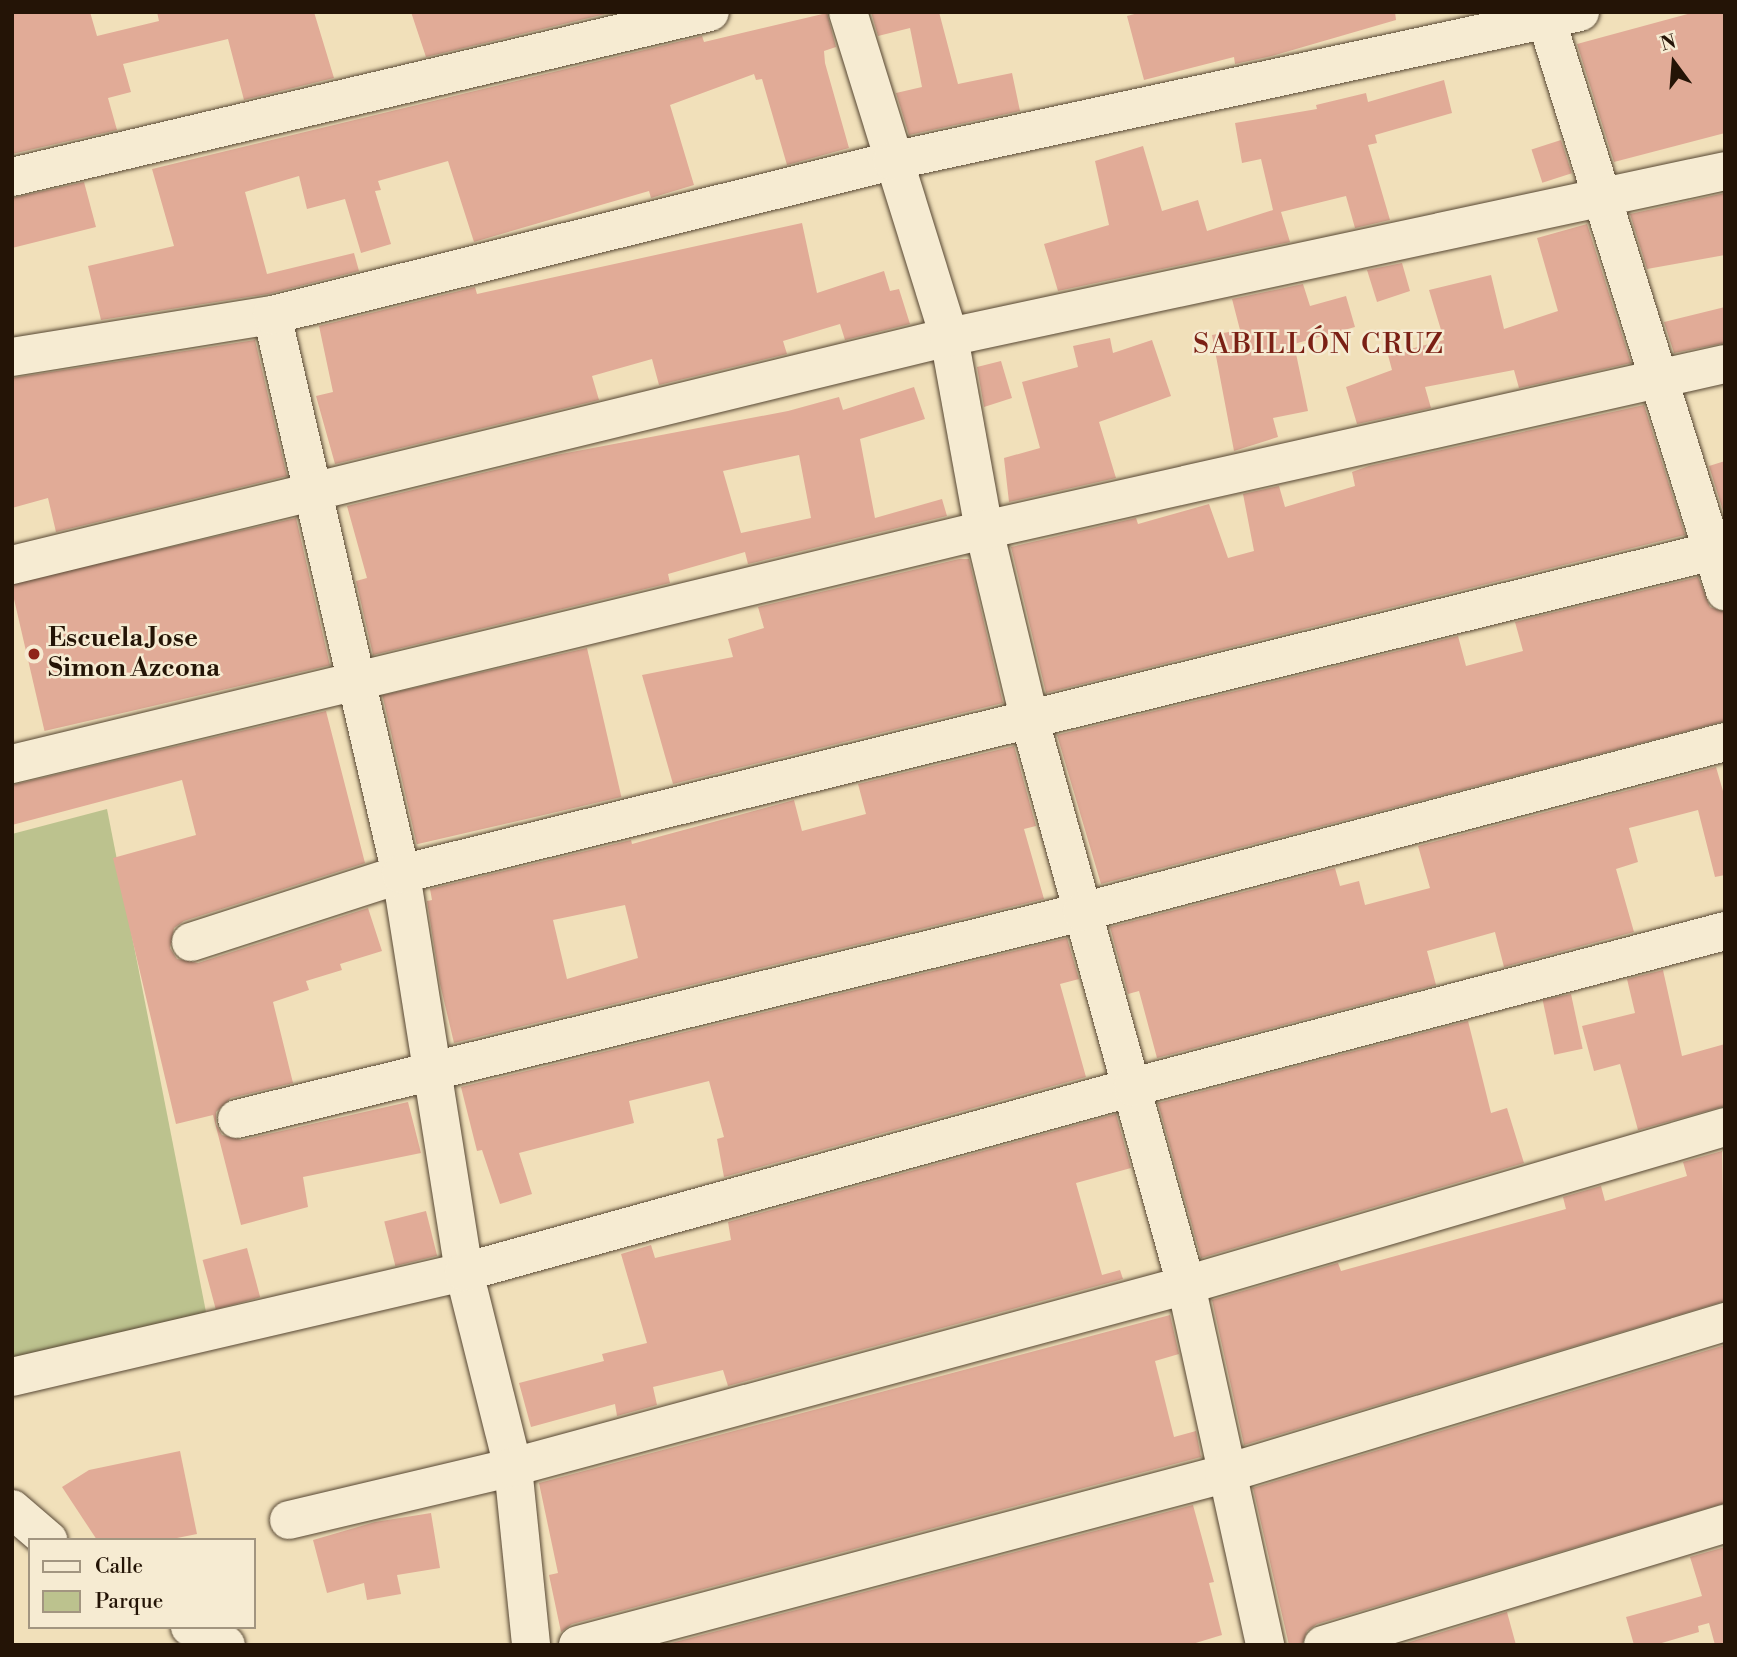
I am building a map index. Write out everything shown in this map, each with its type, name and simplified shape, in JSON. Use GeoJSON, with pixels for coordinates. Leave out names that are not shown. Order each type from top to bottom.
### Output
{"type":"FeatureCollection","features":[{"type":"Feature","properties":{"kind":"street"},"geometry":{"type":"LineString","coordinates":[[12,177],[710,12]]}},
{"type":"Feature","properties":{"kind":"street"},"geometry":{"type":"LineString","coordinates":[[848,12],[892,161],[949,337],[984,530],[1030,721],[1186,1284],[1224,1474],[1265,1645]]}},
{"type":"Feature","properties":{"kind":"street"},"geometry":{"type":"LineString","coordinates":[[12,357],[272,315],[892,161],[1557,15],[1603,198],[1659,379],[1718,549],[1725,591]]}},
{"type":"Feature","properties":{"kind":"street"},"geometry":{"type":"LineString","coordinates":[[12,565],[313,489],[949,337],[1725,171]]}},
{"type":"Feature","properties":{"kind":"street"},"geometry":{"type":"LineString","coordinates":[[272,315],[359,677],[401,874],[464,1272],[513,1467],[531,1645]]}},
{"type":"Feature","properties":{"kind":"street"},"geometry":{"type":"LineString","coordinates":[[12,764],[359,677],[984,530],[1725,364]]}},
{"type":"Feature","properties":{"kind":"street"},"geometry":{"type":"LineString","coordinates":[[191,942],[401,874],[1030,721],[1718,549]]}},
{"type":"Feature","properties":{"kind":"street"},"geometry":{"type":"LineString","coordinates":[[237,1119],[1082,912],[1725,742]]}},
{"type":"Feature","properties":{"kind":"street"},"geometry":{"type":"LineString","coordinates":[[12,1377],[464,1272],[1133,1087],[1725,931]]}},
{"type":"Feature","properties":{"kind":"street"},"geometry":{"type":"LineString","coordinates":[[289,1520],[513,1467],[1186,1284],[1725,1127]]}},
{"type":"Feature","properties":{"kind":"street"},"geometry":{"type":"LineString","coordinates":[[578,1645],[1224,1474],[1725,1322]]}},
{"type":"Feature","properties":{"kind":"street"},"geometry":{"type":"LineString","coordinates":[[12,1509],[46,1538]]}},
{"type":"Feature","properties":{"kind":"street"},"geometry":{"type":"LineString","coordinates":[[1323,1645],[1725,1524]]}},
{"type":"Feature","properties":{"kind":"street"},"geometry":{"type":"LineString","coordinates":[[194,1629],[226,1645]]}},
{"type":"Feature","properties":{"kind":"green space"},"geometry":{"type":"Polygon","coordinates":[[[107,809],[206,1312],[12,1360],[12,834],[107,809]]]}},
{"type":"Feature","properties":{"kind":"building"},"geometry":{"type":"Polygon","coordinates":[[[12,12],[90,12],[97,36],[159,21],[157,12],[314,12],[334,78],[244,100],[228,39],[123,64],[131,92],[108,98],[117,130],[12,154],[12,12]]]}},
{"type":"Feature","properties":{"kind":"building"},"geometry":{"type":"Polygon","coordinates":[[[411,12],[614,12],[426,57],[411,12]]]}},
{"type":"Feature","properties":{"kind":"building"},"geometry":{"type":"Polygon","coordinates":[[[871,12],[939,12],[958,84],[1012,73],[1020,111],[909,135],[896,93],[922,87],[910,28],[878,36],[871,12]]]}},
{"type":"Feature","properties":{"kind":"building"},"geometry":{"type":"Polygon","coordinates":[[[1142,12],[1395,12],[1396,20],[1272,56],[1235,64],[1234,57],[1144,80],[1127,16],[1142,12]]]}},
{"type":"Feature","properties":{"kind":"building"},"geometry":{"type":"Polygon","coordinates":[[[1695,12],[1725,12],[1725,133],[1614,162],[1577,44],[1695,12]]]}},
{"type":"Feature","properties":{"kind":"building"},"geometry":{"type":"Polygon","coordinates":[[[827,13],[836,47],[824,51],[825,63],[849,148],[787,165],[762,79],[756,80],[754,74],[670,105],[694,185],[651,198],[649,191],[474,242],[448,161],[378,181],[381,190],[375,191],[391,244],[361,253],[345,199],[307,209],[299,176],[245,192],[267,274],[354,253],[359,271],[268,294],[101,320],[88,266],[174,246],[152,169],[702,36],[704,42],[827,13]]]}},
{"type":"Feature","properties":{"kind":"building"},"geometry":{"type":"Polygon","coordinates":[[[1444,80],[1452,113],[1375,135],[1377,143],[1368,145],[1390,220],[1355,228],[1346,196],[1281,212],[1290,242],[1058,291],[1044,244],[1109,225],[1095,161],[1143,146],[1162,211],[1198,200],[1207,231],[1273,210],[1261,159],[1242,163],[1235,123],[1317,109],[1316,105],[1366,93],[1368,102],[1444,80]]]}},
{"type":"Feature","properties":{"kind":"building"},"geometry":{"type":"Polygon","coordinates":[[[1561,140],[1572,173],[1542,183],[1532,150],[1561,140]]]}},
{"type":"Feature","properties":{"kind":"building"},"geometry":{"type":"Polygon","coordinates":[[[84,182],[96,227],[12,248],[12,198],[84,182]]]}},
{"type":"Feature","properties":{"kind":"building"},"geometry":{"type":"Polygon","coordinates":[[[1725,193],[1725,255],[1647,269],[1630,214],[1725,193]]]}},
{"type":"Feature","properties":{"kind":"building"},"geometry":{"type":"Polygon","coordinates":[[[802,223],[817,293],[884,271],[890,291],[899,289],[910,324],[845,340],[840,324],[783,341],[787,354],[659,385],[652,359],[592,376],[599,400],[335,464],[316,396],[333,392],[319,326],[475,287],[477,294],[802,223]]]}},
{"type":"Feature","properties":{"kind":"building"},"geometry":{"type":"Polygon","coordinates":[[[1587,224],[1631,363],[1519,388],[1514,370],[1425,387],[1431,408],[1357,424],[1346,387],[1392,370],[1388,355],[1444,340],[1429,290],[1491,275],[1504,329],[1558,311],[1537,238],[1587,224]]]}},
{"type":"Feature","properties":{"kind":"building"},"geometry":{"type":"Polygon","coordinates":[[[1402,263],[1410,291],[1377,302],[1367,270],[1402,263]]]}},
{"type":"Feature","properties":{"kind":"building"},"geometry":{"type":"Polygon","coordinates":[[[1303,284],[1310,306],[1346,296],[1355,327],[1294,344],[1308,411],[1273,418],[1278,437],[1234,451],[1212,335],[1240,330],[1232,299],[1303,284]]]}},
{"type":"Feature","properties":{"kind":"building"},"geometry":{"type":"Polygon","coordinates":[[[1725,307],[1725,343],[1674,353],[1664,322],[1725,307]]]}},
{"type":"Feature","properties":{"kind":"building"},"geometry":{"type":"Polygon","coordinates":[[[1110,338],[1113,353],[1152,340],[1171,396],[1099,422],[1116,478],[1009,502],[1004,458],[1040,448],[1022,382],[1078,367],[1073,346],[1110,338]]]}},
{"type":"Feature","properties":{"kind":"building"},"geometry":{"type":"Polygon","coordinates":[[[255,340],[287,476],[56,532],[48,498],[12,508],[12,378],[255,340]]]}},
{"type":"Feature","properties":{"kind":"building"},"geometry":{"type":"Polygon","coordinates":[[[1001,361],[1012,398],[984,407],[977,367],[1001,361]]]}},
{"type":"Feature","properties":{"kind":"building"},"geometry":{"type":"Polygon","coordinates":[[[914,387],[925,419],[860,439],[875,518],[942,499],[947,516],[748,564],[745,552],[668,574],[670,583],[373,655],[356,581],[367,578],[347,506],[556,455],[788,411],[839,397],[843,410],[914,387]],[[799,455],[723,471],[741,533],[811,518],[799,455]]]}},
{"type":"Feature","properties":{"kind":"building"},"geometry":{"type":"Polygon","coordinates":[[[1644,405],[1685,535],[1046,693],[1011,547],[1136,518],[1138,524],[1209,504],[1228,558],[1254,551],[1243,494],[1279,486],[1285,507],[1355,486],[1352,472],[1369,466],[1644,405]]]}},
{"type":"Feature","properties":{"kind":"building"},"geometry":{"type":"Polygon","coordinates":[[[1725,461],[1725,517],[1709,466],[1725,461]]]}},
{"type":"Feature","properties":{"kind":"building"},"geometry":{"type":"Polygon","coordinates":[[[296,518],[330,665],[44,731],[12,584],[296,518]]]}},
{"type":"Feature","properties":{"kind":"building"},"geometry":{"type":"Polygon","coordinates":[[[959,559],[969,559],[1003,703],[673,784],[642,675],[733,657],[728,639],[764,628],[758,607],[959,559]]]}},
{"type":"Feature","properties":{"kind":"building"},"geometry":{"type":"Polygon","coordinates":[[[1698,577],[1710,607],[1725,612],[1725,721],[1101,884],[1057,735],[1458,636],[1466,666],[1523,651],[1515,622],[1698,577]]]}},
{"type":"Feature","properties":{"kind":"building"},"geometry":{"type":"Polygon","coordinates":[[[587,648],[621,797],[417,844],[382,695],[587,648]]]}},
{"type":"Feature","properties":{"kind":"building"},"geometry":{"type":"Polygon","coordinates":[[[326,711],[365,863],[184,921],[174,928],[170,948],[177,959],[198,963],[368,908],[382,951],[340,964],[342,970],[306,981],[309,990],[273,1002],[293,1083],[231,1098],[216,1112],[216,1124],[222,1135],[242,1140],[408,1102],[421,1153],[303,1177],[308,1207],[241,1225],[213,1115],[176,1124],[113,858],[196,835],[182,780],[12,825],[12,785],[326,711]]]}},
{"type":"Feature","properties":{"kind":"building"},"geometry":{"type":"Polygon","coordinates":[[[1014,746],[1036,826],[1024,829],[1044,899],[454,1043],[440,984],[427,901],[432,900],[430,889],[631,840],[632,844],[794,800],[802,831],[866,814],[858,784],[1014,746]],[[625,905],[553,920],[567,979],[638,958],[625,905]]]}},
{"type":"Feature","properties":{"kind":"building"},"geometry":{"type":"Polygon","coordinates":[[[1716,767],[1725,798],[1725,875],[1715,877],[1698,810],[1629,828],[1638,862],[1616,869],[1634,932],[1504,967],[1495,932],[1427,951],[1436,985],[1157,1058],[1139,991],[1128,994],[1110,927],[1335,868],[1340,886],[1359,881],[1365,905],[1430,888],[1418,846],[1716,767]]]}},
{"type":"Feature","properties":{"kind":"building"},"geometry":{"type":"Polygon","coordinates":[[[1067,938],[1079,979],[1060,984],[1086,1077],[724,1177],[717,1139],[724,1137],[709,1081],[629,1101],[634,1123],[519,1153],[532,1194],[500,1204],[482,1150],[477,1151],[461,1087],[1067,938]]]}},
{"type":"Feature","properties":{"kind":"building"},"geometry":{"type":"Polygon","coordinates":[[[1663,970],[1682,1056],[1725,1044],[1725,1106],[1638,1130],[1620,1064],[1594,1071],[1582,1026],[1635,1013],[1627,979],[1663,970]]]}},
{"type":"Feature","properties":{"kind":"building"},"geometry":{"type":"Polygon","coordinates":[[[1571,994],[1583,1049],[1554,1055],[1543,1000],[1571,994]]]}},
{"type":"Feature","properties":{"kind":"building"},"geometry":{"type":"Polygon","coordinates":[[[1468,1021],[1491,1113],[1507,1108],[1524,1163],[1201,1258],[1158,1103],[1468,1021]]]}},
{"type":"Feature","properties":{"kind":"building"},"geometry":{"type":"Polygon","coordinates":[[[1116,1114],[1131,1168],[1076,1183],[1102,1275],[1120,1270],[1123,1279],[728,1386],[723,1370],[653,1387],[657,1405],[617,1416],[615,1404],[531,1427],[519,1383],[604,1361],[602,1354],[647,1343],[621,1254],[651,1245],[655,1258],[731,1240],[728,1222],[1116,1114]]]}},
{"type":"Feature","properties":{"kind":"building"},"geometry":{"type":"Polygon","coordinates":[[[1722,1151],[1725,1301],[1244,1445],[1212,1300],[1338,1263],[1341,1271],[1566,1209],[1563,1197],[1601,1186],[1605,1201],[1687,1176],[1683,1162],[1722,1151]]]}},
{"type":"Feature","properties":{"kind":"building"},"geometry":{"type":"Polygon","coordinates":[[[426,1211],[437,1256],[395,1266],[384,1221],[426,1211]]]}},
{"type":"Feature","properties":{"kind":"building"},"geometry":{"type":"Polygon","coordinates":[[[247,1248],[260,1297],[216,1309],[203,1260],[247,1248]]]}},
{"type":"Feature","properties":{"kind":"building"},"geometry":{"type":"Polygon","coordinates":[[[1170,1315],[1179,1354],[1155,1361],[1174,1437],[1196,1431],[1201,1457],[572,1624],[561,1632],[549,1575],[558,1573],[539,1483],[1170,1315]]]}},
{"type":"Feature","properties":{"kind":"building"},"geometry":{"type":"Polygon","coordinates":[[[1725,1345],[1725,1503],[1317,1624],[1307,1631],[1302,1645],[1289,1645],[1253,1488],[1725,1345]]]}},
{"type":"Feature","properties":{"kind":"building"},"geometry":{"type":"Polygon","coordinates":[[[180,1451],[197,1534],[177,1538],[96,1538],[62,1487],[89,1470],[180,1451]]]}},
{"type":"Feature","properties":{"kind":"building"},"geometry":{"type":"Polygon","coordinates":[[[1193,1505],[1214,1582],[1209,1583],[1222,1635],[1189,1645],[664,1645],[1193,1505]]]}},
{"type":"Feature","properties":{"kind":"building"},"geometry":{"type":"Polygon","coordinates":[[[431,1513],[440,1568],[397,1575],[401,1594],[367,1600],[364,1583],[327,1593],[313,1540],[375,1522],[431,1513]]]}},
{"type":"Feature","properties":{"kind":"building"},"geometry":{"type":"Polygon","coordinates":[[[1725,1547],[1725,1645],[1715,1645],[1709,1623],[1698,1626],[1699,1632],[1655,1645],[1634,1645],[1626,1617],[1702,1596],[1690,1557],[1725,1547]]]}},
{"type":"Feature","properties":{"kind":"building"},"geometry":{"type":"Polygon","coordinates":[[[1507,1612],[1516,1645],[1400,1645],[1507,1612]]]}},
{"type":"Feature","properties":{"kind":"place","name":"Escuela Jose Simon Azcona"},"geometry":{"type":"Point","coordinates":[34,654]}},
{"type":"Feature","properties":{"kind":"district","name":"SABILLÓN CRUZ"},"geometry":{"type":"Point","coordinates":[1319,345]}}]}
